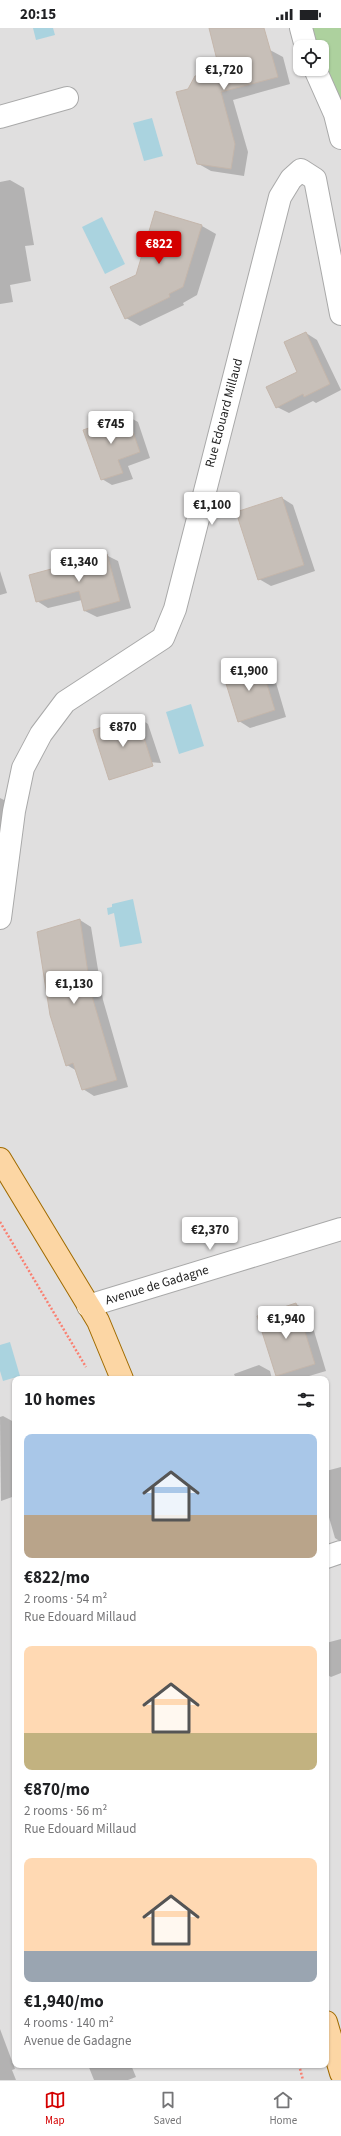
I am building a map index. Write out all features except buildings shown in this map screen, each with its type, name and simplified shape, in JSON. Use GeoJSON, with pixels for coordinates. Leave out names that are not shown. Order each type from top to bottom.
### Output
{"type":"FeatureCollection","features":[{"type":"Feature","properties":{"kind":"main road","name":"Avenue de Gadagne"},"geometry":{"type":"LineString","coordinates":[[0,1159],[98,1321],[121,1376]]}},
{"type":"Feature","properties":{"kind":"main road"},"geometry":{"type":"LineString","coordinates":[[329,2032],[341,2073]]}},
{"type":"Feature","properties":{"kind":"street"},"geometry":{"type":"LineString","coordinates":[[301,28],[304,40]]}},
{"type":"Feature","properties":{"kind":"street"},"geometry":{"type":"LineString","coordinates":[[318,76],[335,114],[341,138]]}},
{"type":"Feature","properties":{"kind":"street"},"geometry":{"type":"LineString","coordinates":[[0,117],[67,98]]}},
{"type":"Feature","properties":{"kind":"street","name":"Rue Edouard Millaud"},"geometry":{"type":"LineString","coordinates":[[0,918],[14,811],[23,768],[41,734],[65,702],[163,638],[172,616],[280,197],[291,179],[302,170],[315,179],[341,314]]}},
{"type":"Feature","properties":{"kind":"street","name":"Avenue de Gadagne"},"geometry":{"type":"LineString","coordinates":[[88,1306],[341,1229]]}},
{"type":"Feature","properties":{"kind":"street"},"geometry":{"type":"LineString","coordinates":[[329,1556],[341,1552]]}},
{"type":"Feature","properties":{"kind":"path"},"geometry":{"type":"LineString","coordinates":[[0,1222],[87,1369]]}},
{"type":"Feature","properties":{"kind":"path"},"geometry":{"type":"LineString","coordinates":[[300,2068],[304,2080]]}},
{"type":"Feature","properties":{"kind":"shaded area"},"geometry":{"type":"Polygon","coordinates":[[[0,28],[341,28],[341,2080],[0,2080],[0,28]]]}},
{"type":"Feature","properties":{"kind":"green space"},"geometry":{"type":"Polygon","coordinates":[[[311,28],[341,28],[341,116],[327,76],[329,76],[329,40],[315,40],[311,28]]]}},
{"type":"Feature","properties":{"kind":"water"},"geometry":{"type":"Polygon","coordinates":[[[33,28],[53,28],[55,35],[36,40],[33,28]]]}},
{"type":"Feature","properties":{"kind":"water"},"geometry":{"type":"Polygon","coordinates":[[[152,118],[163,156],[144,161],[133,123],[152,118]]]}},
{"type":"Feature","properties":{"kind":"water"},"geometry":{"type":"Polygon","coordinates":[[[102,217],[125,264],[105,274],[82,227],[102,217]]]}},
{"type":"Feature","properties":{"kind":"water"},"geometry":{"type":"Polygon","coordinates":[[[191,704],[204,746],[179,754],[166,712],[191,704]]]}},
{"type":"Feature","properties":{"kind":"water"},"geometry":{"type":"Polygon","coordinates":[[[133,899],[142,943],[120,947],[114,913],[108,915],[107,908],[112,907],[112,904],[133,899]]]}},
{"type":"Feature","properties":{"kind":"water"},"geometry":{"type":"Polygon","coordinates":[[[10,1342],[20,1376],[12,1376],[12,1378],[3,1381],[0,1371],[0,1345],[10,1342]]]}}]}
